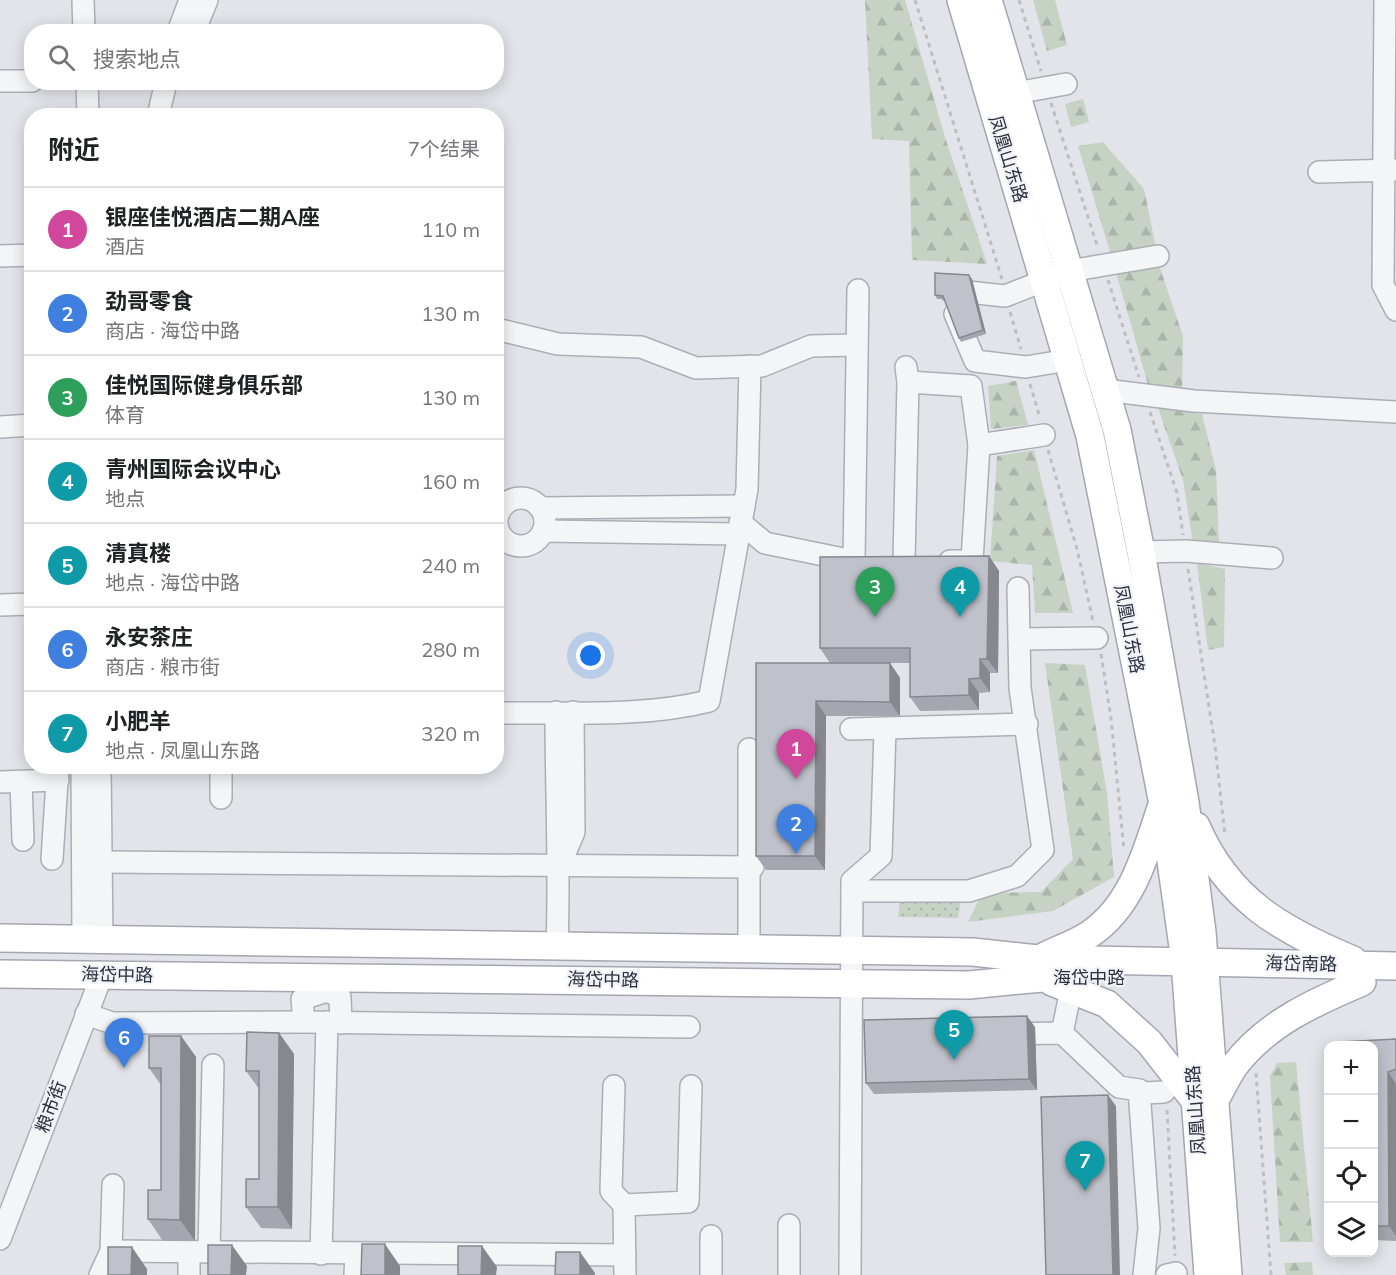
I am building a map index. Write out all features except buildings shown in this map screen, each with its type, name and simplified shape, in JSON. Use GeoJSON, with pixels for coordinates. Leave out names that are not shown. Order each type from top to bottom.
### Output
{"type":"FeatureCollection","features":[{"type":"Feature","properties":{"kind":"main road","name":"凤凰山东路"},"geometry":{"type":"LineString","coordinates":[[961,0],[1090,436],[1174,803]]}},
{"type":"Feature","properties":{"kind":"main road","name":"凤凰山东路"},"geometry":{"type":"LineString","coordinates":[[988,0],[1105,390],[1116,430],[1141,552],[1196,970],[1205,1102],[1208,1275]]}},
{"type":"Feature","properties":{"kind":"main road"},"geometry":{"type":"LineString","coordinates":[[1174,803],[1208,855],[1231,885],[1249,902],[1306,940],[1364,974],[1313,1002],[1273,1029],[1235,1066],[1205,1102],[1149,1041],[1107,1005],[1071,990],[1040,969],[1090,934],[1114,913],[1140,870],[1174,803]]}},
{"type":"Feature","properties":{"kind":"main road","name":"海岱中路"},"geometry":{"type":"LineString","coordinates":[[0,938],[973,952],[1040,969]]}},
{"type":"Feature","properties":{"kind":"main road","name":"海岱南路"},"geometry":{"type":"LineString","coordinates":[[1364,974],[1396,966]]}},
{"type":"Feature","properties":{"kind":"main road","name":"海岱中路"},"geometry":{"type":"LineString","coordinates":[[0,974],[102,975],[327,984],[851,982],[969,985],[1040,969],[1196,970]]}},
{"type":"Feature","properties":{"kind":"main road","name":"海岱南路"},"geometry":{"type":"LineString","coordinates":[[1196,970],[1364,974],[1396,983]]}},
{"type":"Feature","properties":{"kind":"main road","name":"凤凰山东路"},"geometry":{"type":"LineString","coordinates":[[1205,1102],[1228,1275]]}},
{"type":"Feature","properties":{"kind":"street"},"geometry":{"type":"LineString","coordinates":[[83,0],[84,24]]}},
{"type":"Feature","properties":{"kind":"street"},"geometry":{"type":"LineString","coordinates":[[181,24],[190,0]]}},
{"type":"Feature","properties":{"kind":"street"},"geometry":{"type":"LineString","coordinates":[[198,24],[207,0]]}},
{"type":"Feature","properties":{"kind":"street"},"geometry":{"type":"LineString","coordinates":[[1385,0],[1391,170],[1383,285],[1396,310]]}},
{"type":"Feature","properties":{"kind":"street"},"geometry":{"type":"LineString","coordinates":[[0,81],[24,81]]}},
{"type":"Feature","properties":{"kind":"street"},"geometry":{"type":"LineString","coordinates":[[1016,93],[1056,86]]}},
{"type":"Feature","properties":{"kind":"street"},"geometry":{"type":"LineString","coordinates":[[87,90],[88,108]]}},
{"type":"Feature","properties":{"kind":"street"},"geometry":{"type":"LineString","coordinates":[[160,108],[164,90]]}},
{"type":"Feature","properties":{"kind":"street"},"geometry":{"type":"LineString","coordinates":[[174,108],[178,90]]}},
{"type":"Feature","properties":{"kind":"street"},"geometry":{"type":"LineString","coordinates":[[1319,172],[1391,170]]}},
{"type":"Feature","properties":{"kind":"street"},"geometry":{"type":"LineString","coordinates":[[0,256],[24,255]]}},
{"type":"Feature","properties":{"kind":"street"},"geometry":{"type":"LineString","coordinates":[[1068,360],[1026,367],[975,361],[945,289],[1005,296],[1069,271],[1158,256]]}},
{"type":"Feature","properties":{"kind":"street"},"geometry":{"type":"LineString","coordinates":[[858,290],[855,345],[879,561]]}},
{"type":"Feature","properties":{"kind":"street"},"geometry":{"type":"LineString","coordinates":[[504,331],[558,344],[641,347],[696,368],[762,366],[811,346],[855,345]]}},
{"type":"Feature","properties":{"kind":"street"},"geometry":{"type":"LineString","coordinates":[[504,713],[640,710],[688,706],[709,701],[747,489],[750,366]]}},
{"type":"Feature","properties":{"kind":"street"},"geometry":{"type":"LineString","coordinates":[[540,508],[741,521],[765,543],[879,561],[972,561],[979,445],[971,386],[907,375],[879,561]]}},
{"type":"Feature","properties":{"kind":"street"},"geometry":{"type":"LineString","coordinates":[[1105,390],[1194,401],[1396,412]]}},
{"type":"Feature","properties":{"kind":"street"},"geometry":{"type":"LineString","coordinates":[[0,427],[24,426]]}},
{"type":"Feature","properties":{"kind":"street"},"geometry":{"type":"LineString","coordinates":[[979,445],[1044,435]]}},
{"type":"Feature","properties":{"kind":"street"},"geometry":{"type":"LineString","coordinates":[[504,506],[513,500],[528,500],[540,508],[544,515],[543,531],[532,543],[517,546],[504,539]]}},
{"type":"Feature","properties":{"kind":"street"},"geometry":{"type":"LineString","coordinates":[[543,531],[741,521]]}},
{"type":"Feature","properties":{"kind":"street"},"geometry":{"type":"LineString","coordinates":[[1141,552],[1186,552],[1272,558]]}},
{"type":"Feature","properties":{"kind":"street"},"geometry":{"type":"LineString","coordinates":[[852,891],[969,891],[1017,876],[1043,850],[1027,724],[1020,688],[1018,588]]}},
{"type":"Feature","properties":{"kind":"street"},"geometry":{"type":"LineString","coordinates":[[0,605],[24,604]]}},
{"type":"Feature","properties":{"kind":"street"},"geometry":{"type":"LineString","coordinates":[[1019,639],[1097,638]]}},
{"type":"Feature","properties":{"kind":"street"},"geometry":{"type":"LineString","coordinates":[[557,946],[560,865],[556,827],[564,712]]}},
{"type":"Feature","properties":{"kind":"street"},"geometry":{"type":"LineString","coordinates":[[851,729],[885,730],[939,725],[1027,724]]}},
{"type":"Feature","properties":{"kind":"street"},"geometry":{"type":"LineString","coordinates":[[850,1275],[852,881],[881,856],[885,730]]}},
{"type":"Feature","properties":{"kind":"street"},"geometry":{"type":"LineString","coordinates":[[749,949],[750,749]]}},
{"type":"Feature","properties":{"kind":"street"},"geometry":{"type":"LineString","coordinates":[[0,782],[21,782],[54,774]]}},
{"type":"Feature","properties":{"kind":"street"},"geometry":{"type":"LineString","coordinates":[[52,859],[58,774]]}},
{"type":"Feature","properties":{"kind":"street"},"geometry":{"type":"LineString","coordinates":[[82,774],[92,939]]}},
{"type":"Feature","properties":{"kind":"street"},"geometry":{"type":"LineString","coordinates":[[92,939],[102,862],[100,774]]}},
{"type":"Feature","properties":{"kind":"street"},"geometry":{"type":"LineString","coordinates":[[221,774],[221,798]]}},
{"type":"Feature","properties":{"kind":"street"},"geometry":{"type":"LineString","coordinates":[[21,782],[23,840]]}},
{"type":"Feature","properties":{"kind":"street"},"geometry":{"type":"LineString","coordinates":[[102,862],[753,867]]}},
{"type":"Feature","properties":{"kind":"street","name":"粮市街"},"geometry":{"type":"LineString","coordinates":[[0,1239],[10,1185],[102,975]]}},
{"type":"Feature","properties":{"kind":"street"},"geometry":{"type":"LineString","coordinates":[[304,1022],[302,999],[327,984],[340,997],[334,1023],[321,1254]]}},
{"type":"Feature","properties":{"kind":"street"},"geometry":{"type":"LineString","coordinates":[[1062,1033],[1071,990]]}},
{"type":"Feature","properties":{"kind":"street"},"geometry":{"type":"LineString","coordinates":[[86,1014],[112,1023],[304,1022],[689,1027]]}},
{"type":"Feature","properties":{"kind":"street"},"geometry":{"type":"LineString","coordinates":[[992,1034],[1062,1033],[1119,1087],[1144,1093],[1164,1092]]}},
{"type":"Feature","properties":{"kind":"street"},"geometry":{"type":"LineString","coordinates":[[851,1036],[874,1036]]}},
{"type":"Feature","properties":{"kind":"street"},"geometry":{"type":"LineString","coordinates":[[196,1262],[213,1065]]}},
{"type":"Feature","properties":{"kind":"street"},"geometry":{"type":"LineString","coordinates":[[111,1251],[196,1262],[321,1254],[356,1264],[625,1265],[624,1205],[611,1191],[614,1086]]}},
{"type":"Feature","properties":{"kind":"street"},"geometry":{"type":"LineString","coordinates":[[624,1205],[688,1202],[691,1086]]}},
{"type":"Feature","properties":{"kind":"street"},"geometry":{"type":"LineString","coordinates":[[1139,1090],[1149,1228],[1144,1275]]}},
{"type":"Feature","properties":{"kind":"street"},"geometry":{"type":"LineString","coordinates":[[100,1275],[111,1251],[113,1185]]}},
{"type":"Feature","properties":{"kind":"street"},"geometry":{"type":"LineString","coordinates":[[789,1225],[789,1275]]}},
{"type":"Feature","properties":{"kind":"street"},"geometry":{"type":"LineString","coordinates":[[711,1236],[711,1275]]}},
{"type":"Feature","properties":{"kind":"path"},"geometry":{"type":"LineString","coordinates":[[1019,0],[1056,86],[1103,264],[1177,493],[1215,746],[1226,839]]}},
{"type":"Feature","properties":{"kind":"path"},"geometry":{"type":"LineString","coordinates":[[1254,1046],[1271,1275]]}},
{"type":"Feature","properties":{"kind":"path"},"geometry":{"type":"LineString","coordinates":[[1164,1092],[1171,1274]]}},
{"type":"Feature","properties":{"kind":"green space"},"geometry":{"type":"Polygon","coordinates":[[[865,0],[905,0],[945,137],[987,264],[912,260],[909,141],[872,139],[865,0]]]}},
{"type":"Feature","properties":{"kind":"green space"},"geometry":{"type":"Polygon","coordinates":[[[1033,0],[1055,0],[1067,45],[1047,51],[1033,0]]]}},
{"type":"Feature","properties":{"kind":"green space"},"geometry":{"type":"Polygon","coordinates":[[[1083,99],[1089,122],[1071,127],[1065,104],[1083,99]]]}},
{"type":"Feature","properties":{"kind":"green space"},"geometry":{"type":"Polygon","coordinates":[[[1103,142],[1144,189],[1156,248],[1110,252],[1078,146],[1103,142]]]}},
{"type":"Feature","properties":{"kind":"green space"},"geometry":{"type":"Polygon","coordinates":[[[1160,268],[1183,336],[1182,391],[1149,388],[1115,269],[1160,268]]]}},
{"type":"Feature","properties":{"kind":"green space"},"geometry":{"type":"Polygon","coordinates":[[[1016,381],[1028,425],[991,429],[988,386],[1016,381]]]}},
{"type":"Feature","properties":{"kind":"green space"},"geometry":{"type":"Polygon","coordinates":[[[1158,408],[1202,414],[1216,470],[1219,544],[1193,543],[1183,480],[1158,408]]]}},
{"type":"Feature","properties":{"kind":"green space"},"geometry":{"type":"Polygon","coordinates":[[[1034,450],[1073,613],[1035,613],[1032,565],[990,561],[997,456],[1034,450]]]}},
{"type":"Feature","properties":{"kind":"green space"},"geometry":{"type":"Polygon","coordinates":[[[1197,563],[1225,569],[1224,647],[1208,650],[1197,563]]]}},
{"type":"Feature","properties":{"kind":"green space"},"geometry":{"type":"Polygon","coordinates":[[[1045,663],[1085,665],[1107,793],[1114,877],[1053,911],[968,922],[982,893],[1041,892],[1073,859],[1045,663]]]}},
{"type":"Feature","properties":{"kind":"green space"},"geometry":{"type":"Polygon","coordinates":[[[900,899],[961,901],[958,918],[898,917],[900,899]]]}},
{"type":"Feature","properties":{"kind":"green space"},"geometry":{"type":"Polygon","coordinates":[[[1296,1062],[1313,1242],[1280,1242],[1270,1076],[1277,1063],[1296,1062]]]}},
{"type":"Feature","properties":{"kind":"green space"},"geometry":{"type":"Polygon","coordinates":[[[1312,1262],[1313,1275],[1286,1275],[1284,1263],[1312,1262]]]}},
{"type":"Feature","properties":{"kind":"place","name":"佳悦国际健身俱乐部"},"geometry":{"type":"Point","coordinates":[875,617]}},
{"type":"Feature","properties":{"kind":"place","name":"青州国际会议中心"},"geometry":{"type":"Point","coordinates":[960,617]}},
{"type":"Feature","properties":{"kind":"place","name":"银座佳悦酒店二期A座"},"geometry":{"type":"Point","coordinates":[796,779]}},
{"type":"Feature","properties":{"kind":"place","name":"劲哥零食"},"geometry":{"type":"Point","coordinates":[796,854]}},
{"type":"Feature","properties":{"kind":"place","name":"清真楼"},"geometry":{"type":"Point","coordinates":[954,1060]}},
{"type":"Feature","properties":{"kind":"place","name":"永安茶庄"},"geometry":{"type":"Point","coordinates":[124,1068]}},
{"type":"Feature","properties":{"kind":"place","name":"小肥羊"},"geometry":{"type":"Point","coordinates":[1085,1191]}}]}
